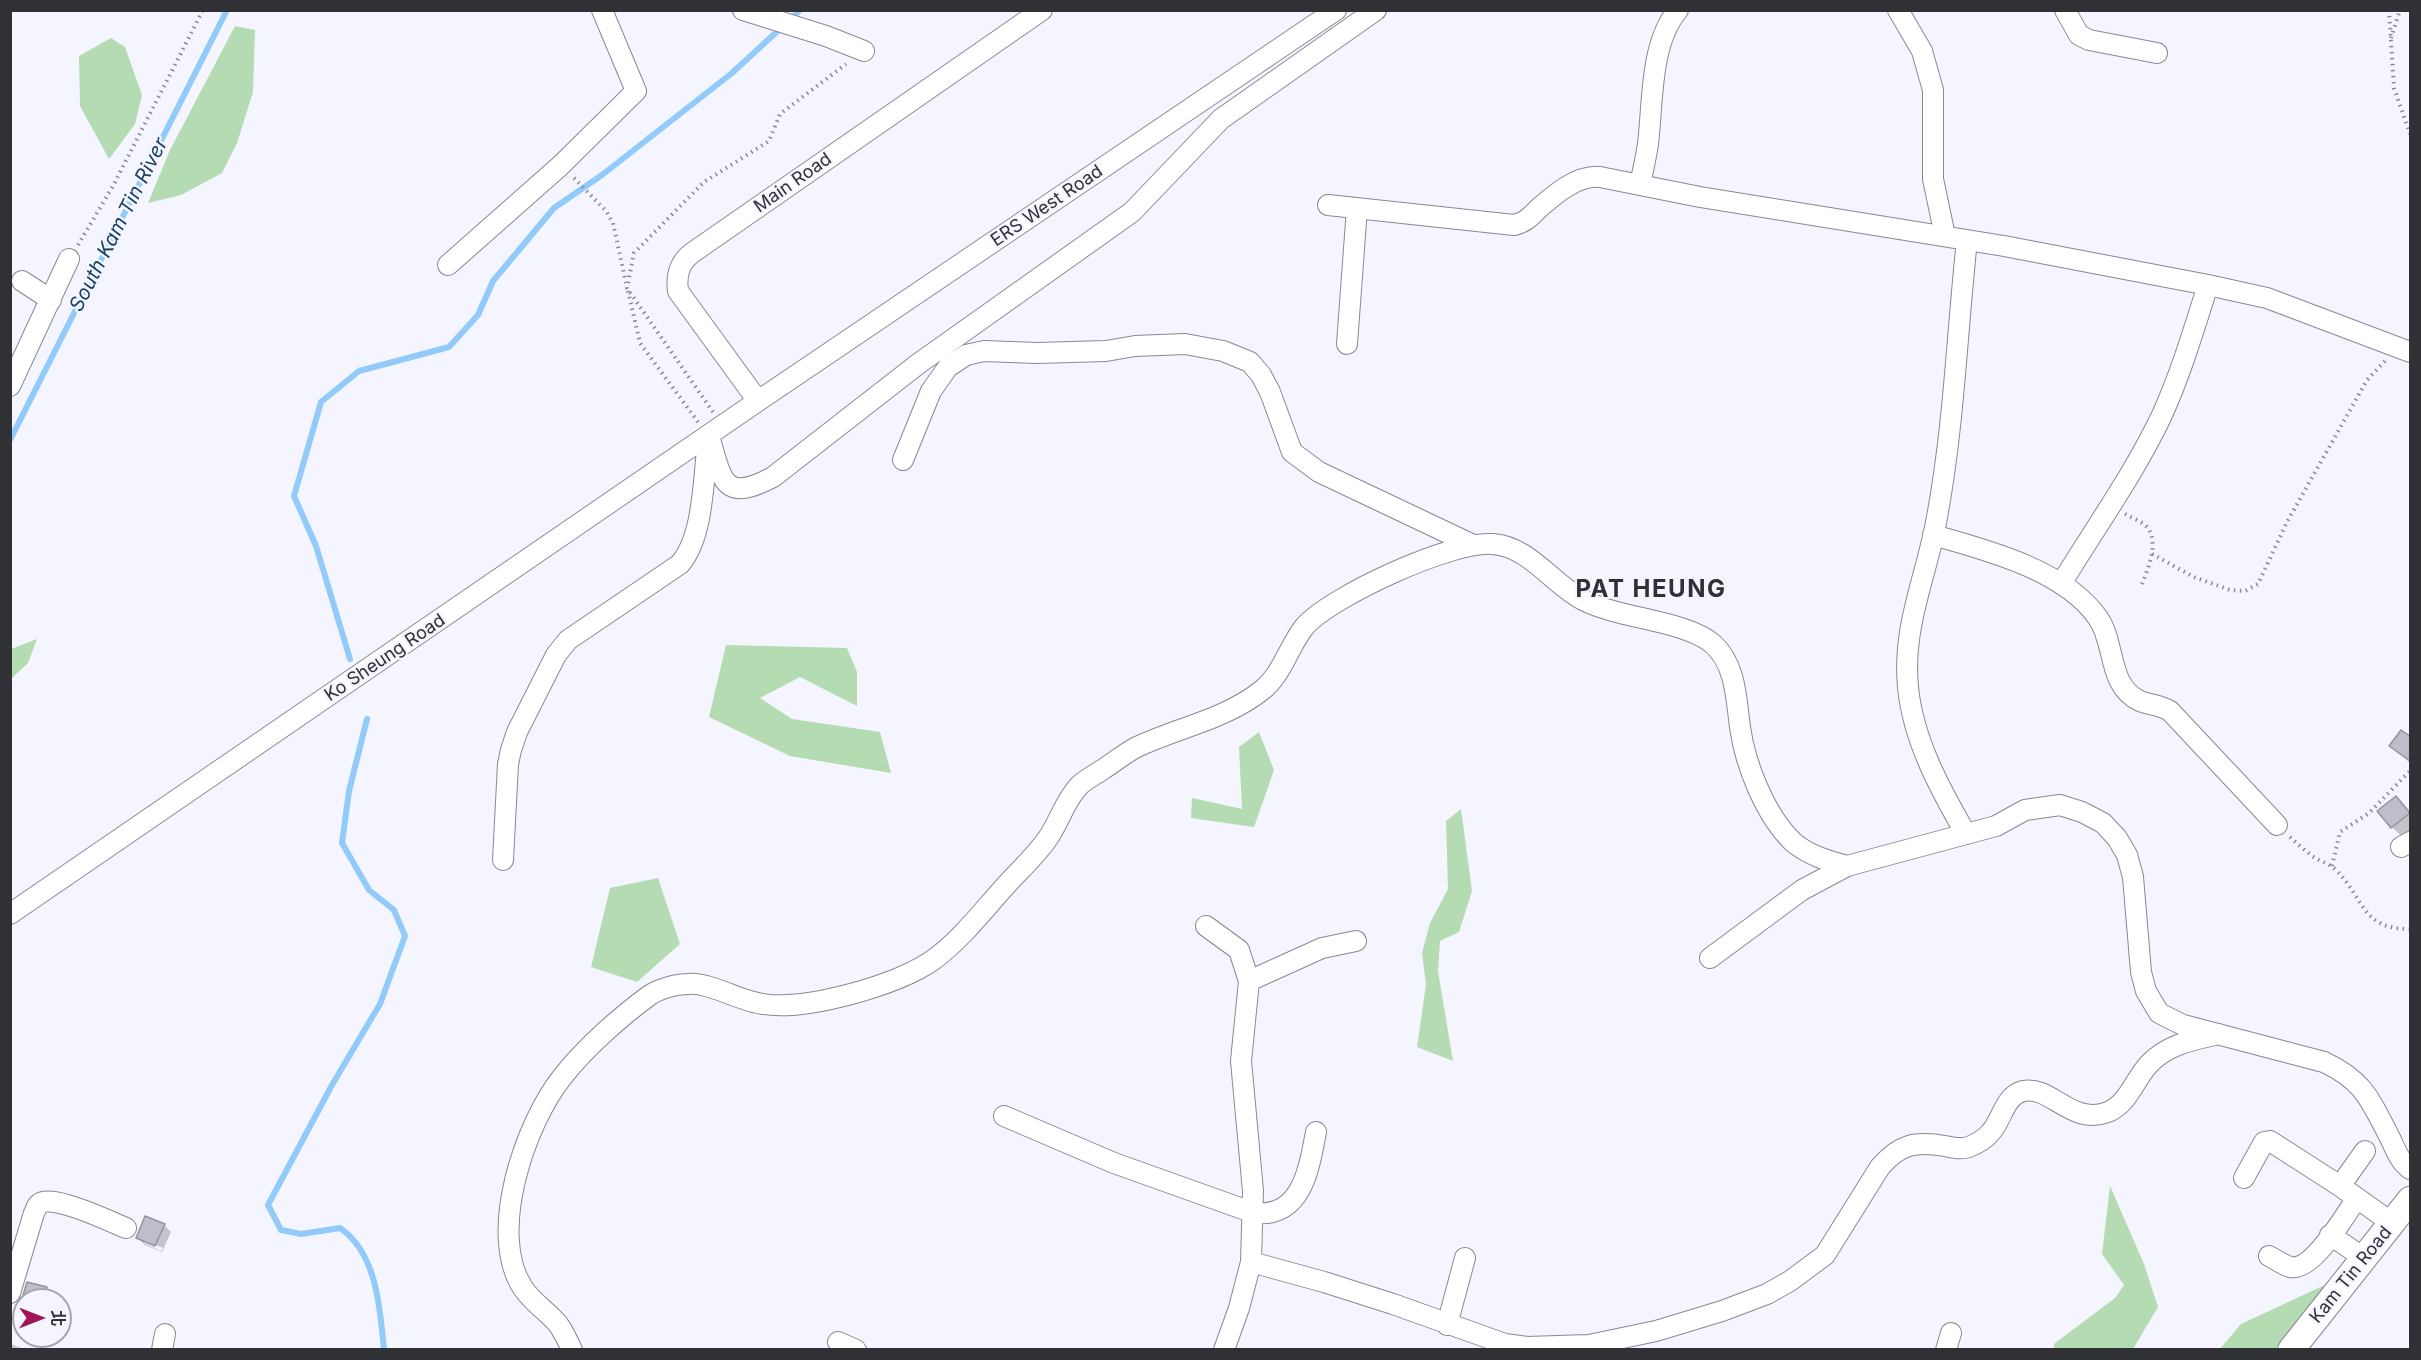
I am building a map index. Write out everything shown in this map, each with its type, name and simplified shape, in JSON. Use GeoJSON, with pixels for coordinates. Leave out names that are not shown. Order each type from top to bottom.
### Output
{"type":"FeatureCollection","features":[{"type":"Feature","properties":{"kind":"main road","name":"Kam Tin Road"},"geometry":{"type":"LineString","coordinates":[[2291,1350],[2410,1200]]}},
{"type":"Feature","properties":{"kind":"street"},"geometry":{"type":"LineString","coordinates":[[448,265],[560,166],[636,91],[602,10]]}},
{"type":"Feature","properties":{"kind":"street","name":"Main Road"},"geometry":{"type":"LineString","coordinates":[[758,401],[678,291],[677,277],[682,263],[692,253],[1042,10]]}},
{"type":"Feature","properties":{"kind":"street","name":"ERS West Road"},"geometry":{"type":"LineString","coordinates":[[758,401],[1336,10]]}},
{"type":"Feature","properties":{"kind":"street"},"geometry":{"type":"LineString","coordinates":[[709,436],[726,485],[740,489],[758,485],[773,477],[918,364],[1132,213],[1221,119],[1376,10]]}},
{"type":"Feature","properties":{"kind":"street"},"geometry":{"type":"LineString","coordinates":[[1640,184],[1661,41],[1678,10]]}},
{"type":"Feature","properties":{"kind":"street"},"geometry":{"type":"LineString","coordinates":[[1898,10],[1922,51],[1933,90],[1933,179],[1945,236]]}},
{"type":"Feature","properties":{"kind":"street"},"geometry":{"type":"LineString","coordinates":[[2065,10],[2079,35],[2089,40],[2157,53]]}},
{"type":"Feature","properties":{"kind":"street"},"geometry":{"type":"LineString","coordinates":[[747,12],[826,36],[864,51]]}},
{"type":"Feature","properties":{"kind":"street"},"geometry":{"type":"LineString","coordinates":[[1328,205],[1514,225],[1527,221],[1538,209],[1574,182],[1589,176],[1700,197],[1945,236],[2208,285],[2267,298],[2406,350]]}},
{"type":"Feature","properties":{"kind":"street"},"geometry":{"type":"LineString","coordinates":[[1347,344],[1357,208]]}},
{"type":"Feature","properties":{"kind":"street"},"geometry":{"type":"LineString","coordinates":[[1966,834],[1929,764],[1917,729],[1908,688],[1907,661],[1916,596],[1937,518],[1967,240]]}},
{"type":"Feature","properties":{"kind":"street"},"geometry":{"type":"LineString","coordinates":[[10,386],[69,259]]}},
{"type":"Feature","properties":{"kind":"street"},"geometry":{"type":"LineString","coordinates":[[22,281],[51,300]]}},
{"type":"Feature","properties":{"kind":"street"},"geometry":{"type":"LineString","coordinates":[[2061,584],[2140,456],[2161,415],[2184,360],[2208,285]]}},
{"type":"Feature","properties":{"kind":"street"},"geometry":{"type":"LineString","coordinates":[[903,460],[931,391],[948,367],[966,355],[984,351],[1037,353],[1106,351],[1135,345],[1185,344],[1224,351],[1250,362],[1261,375],[1270,392],[1292,452],[1319,471],[1471,544]]}},
{"type":"Feature","properties":{"kind":"street","name":"Ko Sheung Road"},"geometry":{"type":"LineString","coordinates":[[10,914],[758,401]]}},
{"type":"Feature","properties":{"kind":"street"},"geometry":{"type":"LineString","coordinates":[[503,860],[508,764],[517,732],[562,646],[680,564],[688,555],[694,541],[709,436]]}},
{"type":"Feature","properties":{"kind":"street"},"geometry":{"type":"LineString","coordinates":[[1933,535],[1982,549],[2037,571],[2061,584],[2092,609],[2100,619],[2106,633],[2116,675],[2127,690],[2140,701],[2161,705],[2170,711],[2277,825]]}},
{"type":"Feature","properties":{"kind":"street"},"geometry":{"type":"LineString","coordinates":[[572,1350],[560,1326],[524,1289],[509,1258],[507,1231],[510,1205],[528,1140],[538,1115],[562,1077],[609,1030],[655,992],[689,983],[766,1005],[784,1005],[814,1003],[887,983],[915,972],[938,957],[960,936],[1047,841],[1078,786],[1133,749],[1229,710],[1262,691],[1280,671],[1302,630],[1323,609],[1362,587],[1439,554],[1471,544],[1496,544],[1515,550],[1533,561],[1576,597],[1618,614],[1692,632],[1712,644],[1726,661],[1735,688],[1740,730],[1748,768],[1778,822],[1793,841],[1808,852],[1847,866]]}},
{"type":"Feature","properties":{"kind":"street"},"geometry":{"type":"LineString","coordinates":[[1710,958],[1802,890],[1847,866],[1996,826],[2025,810],[2060,805],[2082,812],[2103,823],[2117,838],[2127,855],[2133,877],[2141,972],[2152,1004],[2159,1013],[2170,1020],[2324,1062],[2343,1071],[2359,1083],[2395,1150],[2410,1169]]}},
{"type":"Feature","properties":{"kind":"street"},"geometry":{"type":"LineString","coordinates":[[1206,926],[1239,950],[1249,981],[1241,1061],[1254,1213],[1251,1262],[1239,1308],[1224,1350]]}},
{"type":"Feature","properties":{"kind":"street"},"geometry":{"type":"LineString","coordinates":[[1249,981],[1322,948],[1356,940]]}},
{"type":"Feature","properties":{"kind":"street"},"geometry":{"type":"LineString","coordinates":[[1251,1262],[1383,1301],[1505,1344],[1556,1347],[1589,1345],[1656,1331],[1722,1311],[1767,1293],[1790,1281],[1825,1255],[1880,1167],[1891,1154],[1900,1149],[1923,1143],[1957,1149],[1969,1147],[1989,1135],[2008,1102],[2015,1095],[2024,1091],[2036,1091],[2081,1114],[2106,1113],[2117,1108],[2148,1065],[2161,1053],[2179,1044],[2219,1034]]}},
{"type":"Feature","properties":{"kind":"street"},"geometry":{"type":"LineString","coordinates":[[1004,1116],[1114,1163],[1254,1213],[1270,1215],[1280,1211],[1291,1201],[1302,1184],[1310,1167],[1316,1132]]}},
{"type":"Feature","properties":{"kind":"street"},"geometry":{"type":"LineString","coordinates":[[2244,1178],[2264,1142],[2270,1141],[2340,1186],[2392,1224]]}},
{"type":"Feature","properties":{"kind":"street"},"geometry":{"type":"LineString","coordinates":[[2340,1186],[2365,1151]]}},
{"type":"Feature","properties":{"kind":"street"},"geometry":{"type":"LineString","coordinates":[[2269,1256],[2291,1267],[2302,1266],[2314,1258],[2357,1198]]}},
{"type":"Feature","properties":{"kind":"street"},"geometry":{"type":"LineString","coordinates":[[10,1293],[34,1213],[39,1204],[46,1201],[59,1202],[126,1228]]}},
{"type":"Feature","properties":{"kind":"street"},"geometry":{"type":"LineString","coordinates":[[2331,1235],[2364,1258]]}},
{"type":"Feature","properties":{"kind":"street"},"geometry":{"type":"LineString","coordinates":[[1447,1325],[1465,1258]]}},
{"type":"Feature","properties":{"kind":"path"},"geometry":{"type":"LineString","coordinates":[[69,259],[113,186],[203,10]]}},
{"type":"Feature","properties":{"kind":"path"},"geometry":{"type":"LineString","coordinates":[[2389,10],[2394,88],[2410,134]]}},
{"type":"Feature","properties":{"kind":"path"},"geometry":{"type":"LineString","coordinates":[[2390,42],[2400,10]]}},
{"type":"Feature","properties":{"kind":"path"},"geometry":{"type":"LineString","coordinates":[[576,180],[606,211],[613,223],[640,343],[709,436]]}},
{"type":"Feature","properties":{"kind":"path"},"geometry":{"type":"LineString","coordinates":[[2152,554],[2194,577],[2230,590],[2245,591],[2258,584],[2287,522],[2367,380],[2380,365],[2406,350]]}},
{"type":"Feature","properties":{"kind":"path"},"geometry":{"type":"LineString","coordinates":[[2110,505],[2145,524],[2150,531],[2152,554],[2141,587]]}},
{"type":"Feature","properties":{"kind":"path"},"geometry":{"type":"LineString","coordinates":[[2332,866],[2340,832],[2369,813],[2410,771]]}},
{"type":"Feature","properties":{"kind":"path"},"geometry":{"type":"LineString","coordinates":[[2277,825],[2314,857],[2332,866],[2343,877],[2368,914],[2388,927],[2410,929]]}},
{"type":"Feature","properties":{"kind":"green space"},"geometry":{"type":"Polygon","coordinates":[[[235,26],[255,30],[253,92],[237,143],[222,173],[181,195],[148,203],[170,150],[235,26]]]}},
{"type":"Feature","properties":{"kind":"green space"},"geometry":{"type":"Polygon","coordinates":[[[111,38],[125,47],[142,95],[135,124],[109,159],[80,106],[79,56],[111,38]]]}},
{"type":"Feature","properties":{"kind":"green space"},"geometry":{"type":"Polygon","coordinates":[[[37,639],[28,663],[11,679],[11,649],[37,639]]]}},
{"type":"Feature","properties":{"kind":"green space"},"geometry":{"type":"Polygon","coordinates":[[[726,645],[847,648],[857,672],[857,706],[800,677],[760,698],[792,719],[880,732],[891,773],[790,756],[709,717],[726,645]]]}},
{"type":"Feature","properties":{"kind":"green space"},"geometry":{"type":"Polygon","coordinates":[[[1259,732],[1274,770],[1254,827],[1191,818],[1192,798],[1242,809],[1239,747],[1259,732]]]}},
{"type":"Feature","properties":{"kind":"green space"},"geometry":{"type":"Polygon","coordinates":[[[1461,809],[1472,891],[1459,932],[1440,941],[1438,971],[1453,1061],[1417,1047],[1426,984],[1422,953],[1430,923],[1448,889],[1446,821],[1461,809]]]}},
{"type":"Feature","properties":{"kind":"green space"},"geometry":{"type":"Polygon","coordinates":[[[658,878],[680,944],[637,982],[591,967],[610,888],[658,878]]]}},
{"type":"Feature","properties":{"kind":"green space"},"geometry":{"type":"Polygon","coordinates":[[[2110,1186],[2144,1264],[2158,1307],[2133,1349],[2053,1349],[2055,1343],[2115,1298],[2124,1285],[2102,1254],[2110,1186]]]}},
{"type":"Feature","properties":{"kind":"green space"},"geometry":{"type":"Polygon","coordinates":[[[2327,1284],[2302,1349],[2219,1350],[2241,1324],[2327,1284]]]}},
{"type":"Feature","properties":{"kind":"building"},"geometry":{"type":"Polygon","coordinates":[[[2401,730],[2410,736],[2410,761],[2389,746],[2401,730]]]}},
{"type":"Feature","properties":{"kind":"building"},"geometry":{"type":"Polygon","coordinates":[[[2396,796],[2410,813],[2391,828],[2377,811],[2396,796]]]}},
{"type":"Feature","properties":{"kind":"building"},"geometry":{"type":"Polygon","coordinates":[[[145,1216],[165,1224],[155,1246],[136,1238],[145,1216]]]}},
{"type":"Feature","properties":{"kind":"building"},"geometry":{"type":"Polygon","coordinates":[[[27,1282],[47,1287],[47,1288],[25,1288],[27,1282]]]}},
{"type":"Feature","properties":{"kind":"waterway","name":"South Kam Tin River"},"geometry":{"type":"LineString","coordinates":[[10,440],[227,10]]}},
{"type":"Feature","properties":{"kind":"waterway"},"geometry":{"type":"LineString","coordinates":[[790,20],[800,10]]}},
{"type":"Feature","properties":{"kind":"waterway"},"geometry":{"type":"LineString","coordinates":[[350,659],[316,546],[294,496],[321,402],[359,371],[449,347],[478,315],[493,281],[554,208],[602,175],[732,73],[782,27]]}},
{"type":"Feature","properties":{"kind":"waterway"},"geometry":{"type":"LineString","coordinates":[[367,719],[349,791],[342,843],[369,890],[394,910],[405,936],[380,1004],[332,1085],[268,1205],[281,1230],[301,1234],[340,1228],[352,1239],[362,1252],[374,1283],[381,1317],[384,1350]]}},
{"type":"Feature","properties":{"kind":"district","name":"PAT HEUNG"},"geometry":{"type":"Point","coordinates":[1651,590]}}]}
